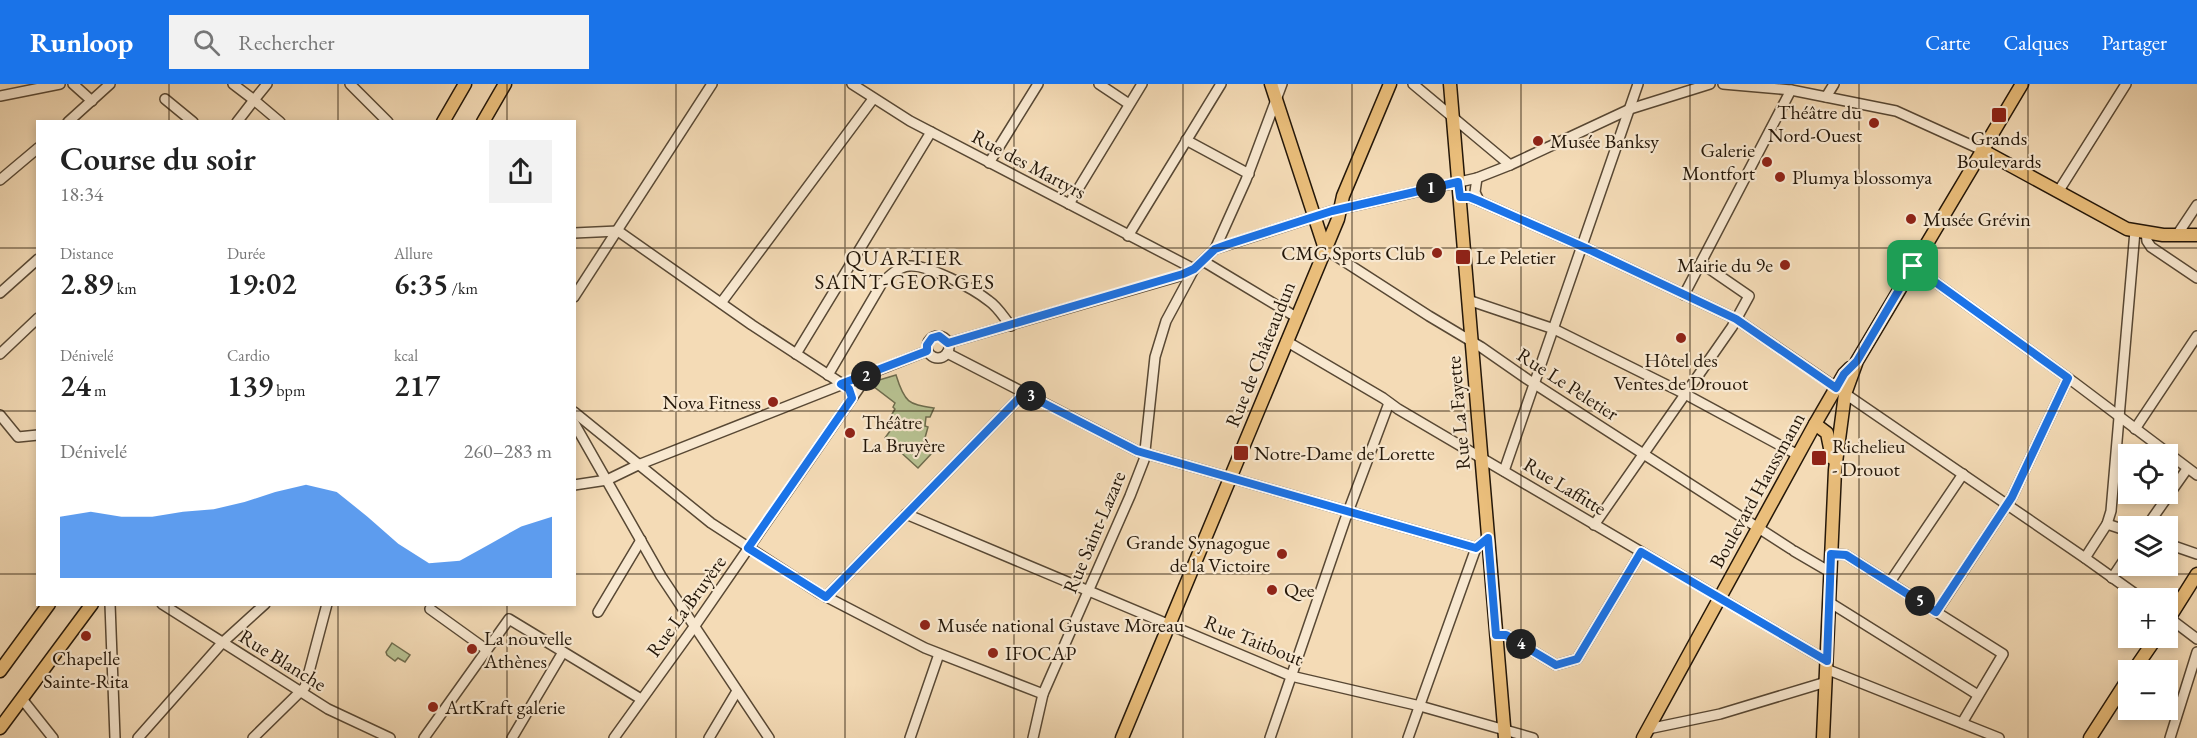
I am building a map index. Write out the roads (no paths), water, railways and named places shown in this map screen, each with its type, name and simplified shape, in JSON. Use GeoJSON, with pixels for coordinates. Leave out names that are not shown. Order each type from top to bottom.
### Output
{"type":"FeatureCollection","features":[{"type":"Feature","properties":{"kind":"main road"},"geometry":{"type":"LineString","coordinates":[[444,120],[465,84]]}},
{"type":"Feature","properties":{"kind":"main road"},"geometry":{"type":"LineString","coordinates":[[484,120],[505,84]]}},
{"type":"Feature","properties":{"kind":"main road"},"geometry":{"type":"LineString","coordinates":[[1271,84],[1324,243]]}},
{"type":"Feature","properties":{"kind":"main road","name":"Rue de Châteaudun"},"geometry":{"type":"LineString","coordinates":[[1122,738],[1231,477],[1390,84]]}},
{"type":"Feature","properties":{"kind":"main road","name":"Rue La Fayette"},"geometry":{"type":"LineString","coordinates":[[1450,84],[1504,734]]}},
{"type":"Feature","properties":{"kind":"main road","name":"Boulevard Haussmann"},"geometry":{"type":"LineString","coordinates":[[1646,734],[1823,409],[1840,391],[1844,374],[1857,361],[2022,84]]}},
{"type":"Feature","properties":{"kind":"main road"},"geometry":{"type":"LineString","coordinates":[[1982,150],[2104,219],[2127,229],[2140,232],[2197,235]]}},
{"type":"Feature","properties":{"kind":"main road"},"geometry":{"type":"LineString","coordinates":[[1823,738],[1840,391]]}},
{"type":"Feature","properties":{"kind":"main road"},"geometry":{"type":"LineString","coordinates":[[1823,409],[1837,421],[1838,445]]}},
{"type":"Feature","properties":{"kind":"main road"},"geometry":{"type":"LineString","coordinates":[[1815,424],[1827,433],[1835,470]]}},
{"type":"Feature","properties":{"kind":"main road"},"geometry":{"type":"LineString","coordinates":[[2178,603],[2197,574]]}},
{"type":"Feature","properties":{"kind":"main road"},"geometry":{"type":"LineString","coordinates":[[0,671],[48,606]]}},
{"type":"Feature","properties":{"kind":"main road"},"geometry":{"type":"LineString","coordinates":[[0,728],[91,606]]}},
{"type":"Feature","properties":{"kind":"main road"},"geometry":{"type":"LineString","coordinates":[[2090,738],[2118,695]]}},
{"type":"Feature","properties":{"kind":"street"},"geometry":{"type":"LineString","coordinates":[[0,96],[60,84]]}},
{"type":"Feature","properties":{"kind":"street"},"geometry":{"type":"LineString","coordinates":[[73,84],[92,101]]}},
{"type":"Feature","properties":{"kind":"street"},"geometry":{"type":"LineString","coordinates":[[74,120],[110,84]]}},
{"type":"Feature","properties":{"kind":"street"},"geometry":{"type":"LineString","coordinates":[[233,84],[278,120]]}},
{"type":"Feature","properties":{"kind":"street"},"geometry":{"type":"LineString","coordinates":[[239,120],[267,84]]}},
{"type":"Feature","properties":{"kind":"street"},"geometry":{"type":"LineString","coordinates":[[350,84],[386,120]]}},
{"type":"Feature","properties":{"kind":"street"},"geometry":{"type":"LineString","coordinates":[[576,294],[712,84]]}},
{"type":"Feature","properties":{"kind":"street","name":"Rue des Martyrs"},"geometry":{"type":"LineString","coordinates":[[852,84],[930,132],[1194,269]]}},
{"type":"Feature","properties":{"kind":"street"},"geometry":{"type":"LineString","coordinates":[[989,163],[1038,84]]}},
{"type":"Feature","properties":{"kind":"street"},"geometry":{"type":"LineString","coordinates":[[1099,84],[1129,104]]}},
{"type":"Feature","properties":{"kind":"street"},"geometry":{"type":"LineString","coordinates":[[1069,204],[1142,84]]}},
{"type":"Feature","properties":{"kind":"street"},"geometry":{"type":"LineString","coordinates":[[1128,236],[1221,84]]}},
{"type":"Feature","properties":{"kind":"street"},"geometry":{"type":"LineString","coordinates":[[1282,84],[1249,174],[1215,249],[1194,269],[1176,277],[1011,326],[947,348],[943,357],[935,358],[927,351],[927,345],[932,338],[939,336],[947,348],[1024,393],[1145,454],[1476,548]]}},
{"type":"Feature","properties":{"kind":"street"},"geometry":{"type":"LineString","coordinates":[[1413,84],[1510,165]]}},
{"type":"Feature","properties":{"kind":"street"},"geometry":{"type":"LineString","coordinates":[[1504,471],[1638,84]]}},
{"type":"Feature","properties":{"kind":"street"},"geometry":{"type":"LineString","coordinates":[[1215,249],[1313,212],[1340,210],[1477,178],[1630,109],[1710,84]]}},
{"type":"Feature","properties":{"kind":"street"},"geometry":{"type":"LineString","coordinates":[[1723,84],[1774,86],[1896,111],[1982,150]]}},
{"type":"Feature","properties":{"kind":"street"},"geometry":{"type":"LineString","coordinates":[[1826,97],[1834,84]]}},
{"type":"Feature","properties":{"kind":"street"},"geometry":{"type":"LineString","coordinates":[[2058,192],[2126,84]]}},
{"type":"Feature","properties":{"kind":"street"},"geometry":{"type":"LineString","coordinates":[[1684,295],[1791,90]]}},
{"type":"Feature","properties":{"kind":"street"},"geometry":{"type":"LineString","coordinates":[[165,99],[191,120]]}},
{"type":"Feature","properties":{"kind":"street"},"geometry":{"type":"LineString","coordinates":[[722,303],[873,99]]}},
{"type":"Feature","properties":{"kind":"street"},"geometry":{"type":"LineString","coordinates":[[796,354],[930,132]]}},
{"type":"Feature","properties":{"kind":"street"},"geometry":{"type":"LineString","coordinates":[[1186,140],[1249,174]]}},
{"type":"Feature","properties":{"kind":"street"},"geometry":{"type":"LineString","coordinates":[[0,180],[36,150]]}},
{"type":"Feature","properties":{"kind":"street"},"geometry":{"type":"LineString","coordinates":[[1477,178],[1475,188],[1479,201]]}},
{"type":"Feature","properties":{"kind":"street"},"geometry":{"type":"LineString","coordinates":[[1460,197],[1469,197],[1479,201],[1736,319],[2126,588]]}},
{"type":"Feature","properties":{"kind":"street"},"geometry":{"type":"LineString","coordinates":[[2177,235],[2197,206]]}},
{"type":"Feature","properties":{"kind":"street"},"geometry":{"type":"LineString","coordinates":[[576,233],[618,231],[849,389],[852,398]]}},
{"type":"Feature","properties":{"kind":"street"},"geometry":{"type":"LineString","coordinates":[[2140,232],[2151,247],[2197,278]]}},
{"type":"Feature","properties":{"kind":"street"},"geometry":{"type":"LineString","coordinates":[[2085,558],[2107,524],[2111,511],[2140,232]]}},
{"type":"Feature","properties":{"kind":"street","name":"Rue Le Peletier"},"geometry":{"type":"LineString","coordinates":[[1324,243],[1534,384],[1792,550],[1830,572]]}},
{"type":"Feature","properties":{"kind":"street"},"geometry":{"type":"LineString","coordinates":[[0,293],[36,261]]}},
{"type":"Feature","properties":{"kind":"street"},"geometry":{"type":"LineString","coordinates":[[1203,261],[1296,316]]}},
{"type":"Feature","properties":{"kind":"street"},"geometry":{"type":"LineString","coordinates":[[1594,525],[1736,319],[1749,296],[1701,263]]}},
{"type":"Feature","properties":{"kind":"street"},"geometry":{"type":"LineString","coordinates":[[828,375],[882,283],[891,273],[908,266],[923,267],[971,288],[992,302],[1011,326]]}},
{"type":"Feature","properties":{"kind":"street"},"geometry":{"type":"LineString","coordinates":[[1913,266],[2197,475]]}},
{"type":"Feature","properties":{"kind":"street","name":"Rue Saint-Lazare"},"geometry":{"type":"LineString","coordinates":[[1034,738],[1043,693],[1130,496],[1145,454],[1155,357],[1166,321],[1194,269]]}},
{"type":"Feature","properties":{"kind":"street"},"geometry":{"type":"LineString","coordinates":[[1468,300],[1554,329],[1685,394],[1798,455]]}},
{"type":"Feature","properties":{"kind":"street"},"geometry":{"type":"LineString","coordinates":[[0,354],[36,320]]}},
{"type":"Feature","properties":{"kind":"street"},"geometry":{"type":"LineString","coordinates":[[2135,429],[2197,336]]}},
{"type":"Feature","properties":{"kind":"street","name":"Rue Laffitte"},"geometry":{"type":"LineString","coordinates":[[1286,342],[1720,599],[1826,665],[1999,738]]}},
{"type":"Feature","properties":{"kind":"street"},"geometry":{"type":"LineString","coordinates":[[576,485],[607,480],[638,465],[927,351]]}},
{"type":"Feature","properties":{"kind":"street","name":"Rue La Bruyère"},"geometry":{"type":"LineString","coordinates":[[614,738],[694,627],[868,375]]}},
{"type":"Feature","properties":{"kind":"street"},"geometry":{"type":"LineString","coordinates":[[1936,612],[2007,505],[2068,378]]}},
{"type":"Feature","properties":{"kind":"street"},"geometry":{"type":"LineString","coordinates":[[826,597],[1024,393]]}},
{"type":"Feature","properties":{"kind":"street"},"geometry":{"type":"LineString","coordinates":[[1270,738],[1389,403]]}},
{"type":"Feature","properties":{"kind":"street"},"geometry":{"type":"LineString","coordinates":[[576,414],[711,523],[826,597],[939,654],[1043,693]]}},
{"type":"Feature","properties":{"kind":"street"},"geometry":{"type":"LineString","coordinates":[[2,420],[18,437],[36,435]]}},
{"type":"Feature","properties":{"kind":"street"},"geometry":{"type":"LineString","coordinates":[[576,426],[694,627],[768,738]]}},
{"type":"Feature","properties":{"kind":"street"},"geometry":{"type":"LineString","coordinates":[[2154,516],[2187,469]]}},
{"type":"Feature","properties":{"kind":"street"},"geometry":{"type":"LineString","coordinates":[[1890,582],[1962,474]]}},
{"type":"Feature","properties":{"kind":"street","name":"Rue Taitbout"},"geometry":{"type":"LineString","coordinates":[[906,514],[1291,676],[1420,706],[1504,734],[1533,738]]}},
{"type":"Feature","properties":{"kind":"street"},"geometry":{"type":"LineString","coordinates":[[2107,524],[2118,528]]}},
{"type":"Feature","properties":{"kind":"street"},"geometry":{"type":"LineString","coordinates":[[1408,738],[1476,548],[1488,538]]}},
{"type":"Feature","properties":{"kind":"street"},"geometry":{"type":"LineString","coordinates":[[598,612],[641,540]]}},
{"type":"Feature","properties":{"kind":"street"},"geometry":{"type":"LineString","coordinates":[[2178,547],[2197,554]]}},
{"type":"Feature","properties":{"kind":"street"},"geometry":{"type":"LineString","coordinates":[[1496,635],[1506,635],[1556,665],[1577,659],[1641,552]]}},
{"type":"Feature","properties":{"kind":"street"},"geometry":{"type":"LineString","coordinates":[[1831,554],[1846,555],[2003,654],[1962,723]]}},
{"type":"Feature","properties":{"kind":"street"},"geometry":{"type":"LineString","coordinates":[[2112,578],[2118,569]]}},
{"type":"Feature","properties":{"kind":"street"},"geometry":{"type":"LineString","coordinates":[[1829,602],[1978,695]]}},
{"type":"Feature","properties":{"kind":"street"},"geometry":{"type":"LineString","coordinates":[[110,606],[115,738]]}},
{"type":"Feature","properties":{"kind":"street","name":"Rue Blanche"},"geometry":{"type":"LineString","coordinates":[[165,606],[335,713],[376,735],[390,738]]}},
{"type":"Feature","properties":{"kind":"street"},"geometry":{"type":"LineString","coordinates":[[138,738],[222,643],[263,606]]}},
{"type":"Feature","properties":{"kind":"street"},"geometry":{"type":"LineString","coordinates":[[253,738],[304,687],[326,606]]}},
{"type":"Feature","properties":{"kind":"street"},"geometry":{"type":"LineString","coordinates":[[430,609],[487,650]]}},
{"type":"Feature","properties":{"kind":"street"},"geometry":{"type":"LineString","coordinates":[[424,738],[509,620],[641,699]]}},
{"type":"Feature","properties":{"kind":"street"},"geometry":{"type":"LineString","coordinates":[[2178,625],[2197,639]]}},
{"type":"Feature","properties":{"kind":"street"},"geometry":{"type":"LineString","coordinates":[[512,738],[563,652]]}},
{"type":"Feature","properties":{"kind":"street"},"geometry":{"type":"LineString","coordinates":[[2170,738],[2197,652]]}},
{"type":"Feature","properties":{"kind":"street"},"geometry":{"type":"LineString","coordinates":[[910,738],[939,654]]}},
{"type":"Feature","properties":{"kind":"street"},"geometry":{"type":"LineString","coordinates":[[1646,734],[1826,682]]}},
{"type":"Feature","properties":{"kind":"street"},"geometry":{"type":"LineString","coordinates":[[709,738],[737,691]]}},
{"type":"Feature","properties":{"kind":"street"},"geometry":{"type":"LineString","coordinates":[[21,699],[53,738]]}},
{"type":"Feature","properties":{"kind":"place","name":"Grands Boulevards"},"geometry":{"type":"Point","coordinates":[1999,115]}},
{"type":"Feature","properties":{"kind":"place","name":"Théâtre du Nord-Ouest"},"geometry":{"type":"Point","coordinates":[1874,123]}},
{"type":"Feature","properties":{"kind":"place","name":"Musée Banksy"},"geometry":{"type":"Point","coordinates":[1538,141]}},
{"type":"Feature","properties":{"kind":"place","name":"Galerie Montfort"},"geometry":{"type":"Point","coordinates":[1767,162]}},
{"type":"Feature","properties":{"kind":"place","name":"Plumya blossomya"},"geometry":{"type":"Point","coordinates":[1780,177]}},
{"type":"Feature","properties":{"kind":"place","name":"Musée Grévin"},"geometry":{"type":"Point","coordinates":[1911,219]}},
{"type":"Feature","properties":{"kind":"place","name":"CMG Sports Club"},"geometry":{"type":"Point","coordinates":[1437,253]}},
{"type":"Feature","properties":{"kind":"place","name":"Le Peletier"},"geometry":{"type":"Point","coordinates":[1463,257]}},
{"type":"Feature","properties":{"kind":"place","name":"Mairie du 9e"},"geometry":{"type":"Point","coordinates":[1785,265]}},
{"type":"Feature","properties":{"kind":"place","name":"Hôtel des Ventes de Drouot"},"geometry":{"type":"Point","coordinates":[1681,338]}},
{"type":"Feature","properties":{"kind":"place","name":"Nova Fitness"},"geometry":{"type":"Point","coordinates":[773,402]}},
{"type":"Feature","properties":{"kind":"place","name":"Théâtre La Bruyère"},"geometry":{"type":"Point","coordinates":[850,433]}},
{"type":"Feature","properties":{"kind":"place","name":"Notre-Dame de Lorette"},"geometry":{"type":"Point","coordinates":[1241,453]}},
{"type":"Feature","properties":{"kind":"place","name":"Richelieu - Drouot"},"geometry":{"type":"Point","coordinates":[1819,458]}},
{"type":"Feature","properties":{"kind":"place","name":"Grande Synagogue de la Victoire"},"geometry":{"type":"Point","coordinates":[1282,554]}},
{"type":"Feature","properties":{"kind":"place","name":"Qee"},"geometry":{"type":"Point","coordinates":[1272,590]}},
{"type":"Feature","properties":{"kind":"place","name":"Musée national Gustave Moreau"},"geometry":{"type":"Point","coordinates":[925,625]}},
{"type":"Feature","properties":{"kind":"place","name":"Chapelle Sainte-Rita"},"geometry":{"type":"Point","coordinates":[86,636]}},
{"type":"Feature","properties":{"kind":"place","name":"La nouvelle Athènes"},"geometry":{"type":"Point","coordinates":[472,649]}},
{"type":"Feature","properties":{"kind":"place","name":"IFOCAP"},"geometry":{"type":"Point","coordinates":[993,653]}},
{"type":"Feature","properties":{"kind":"place","name":"ArtKraft galerie"},"geometry":{"type":"Point","coordinates":[433,707]}},
{"type":"Feature","properties":{"kind":"district","name":"QUARTIER SAINT-GEORGES"},"geometry":{"type":"Point","coordinates":[905,269]}}]}
